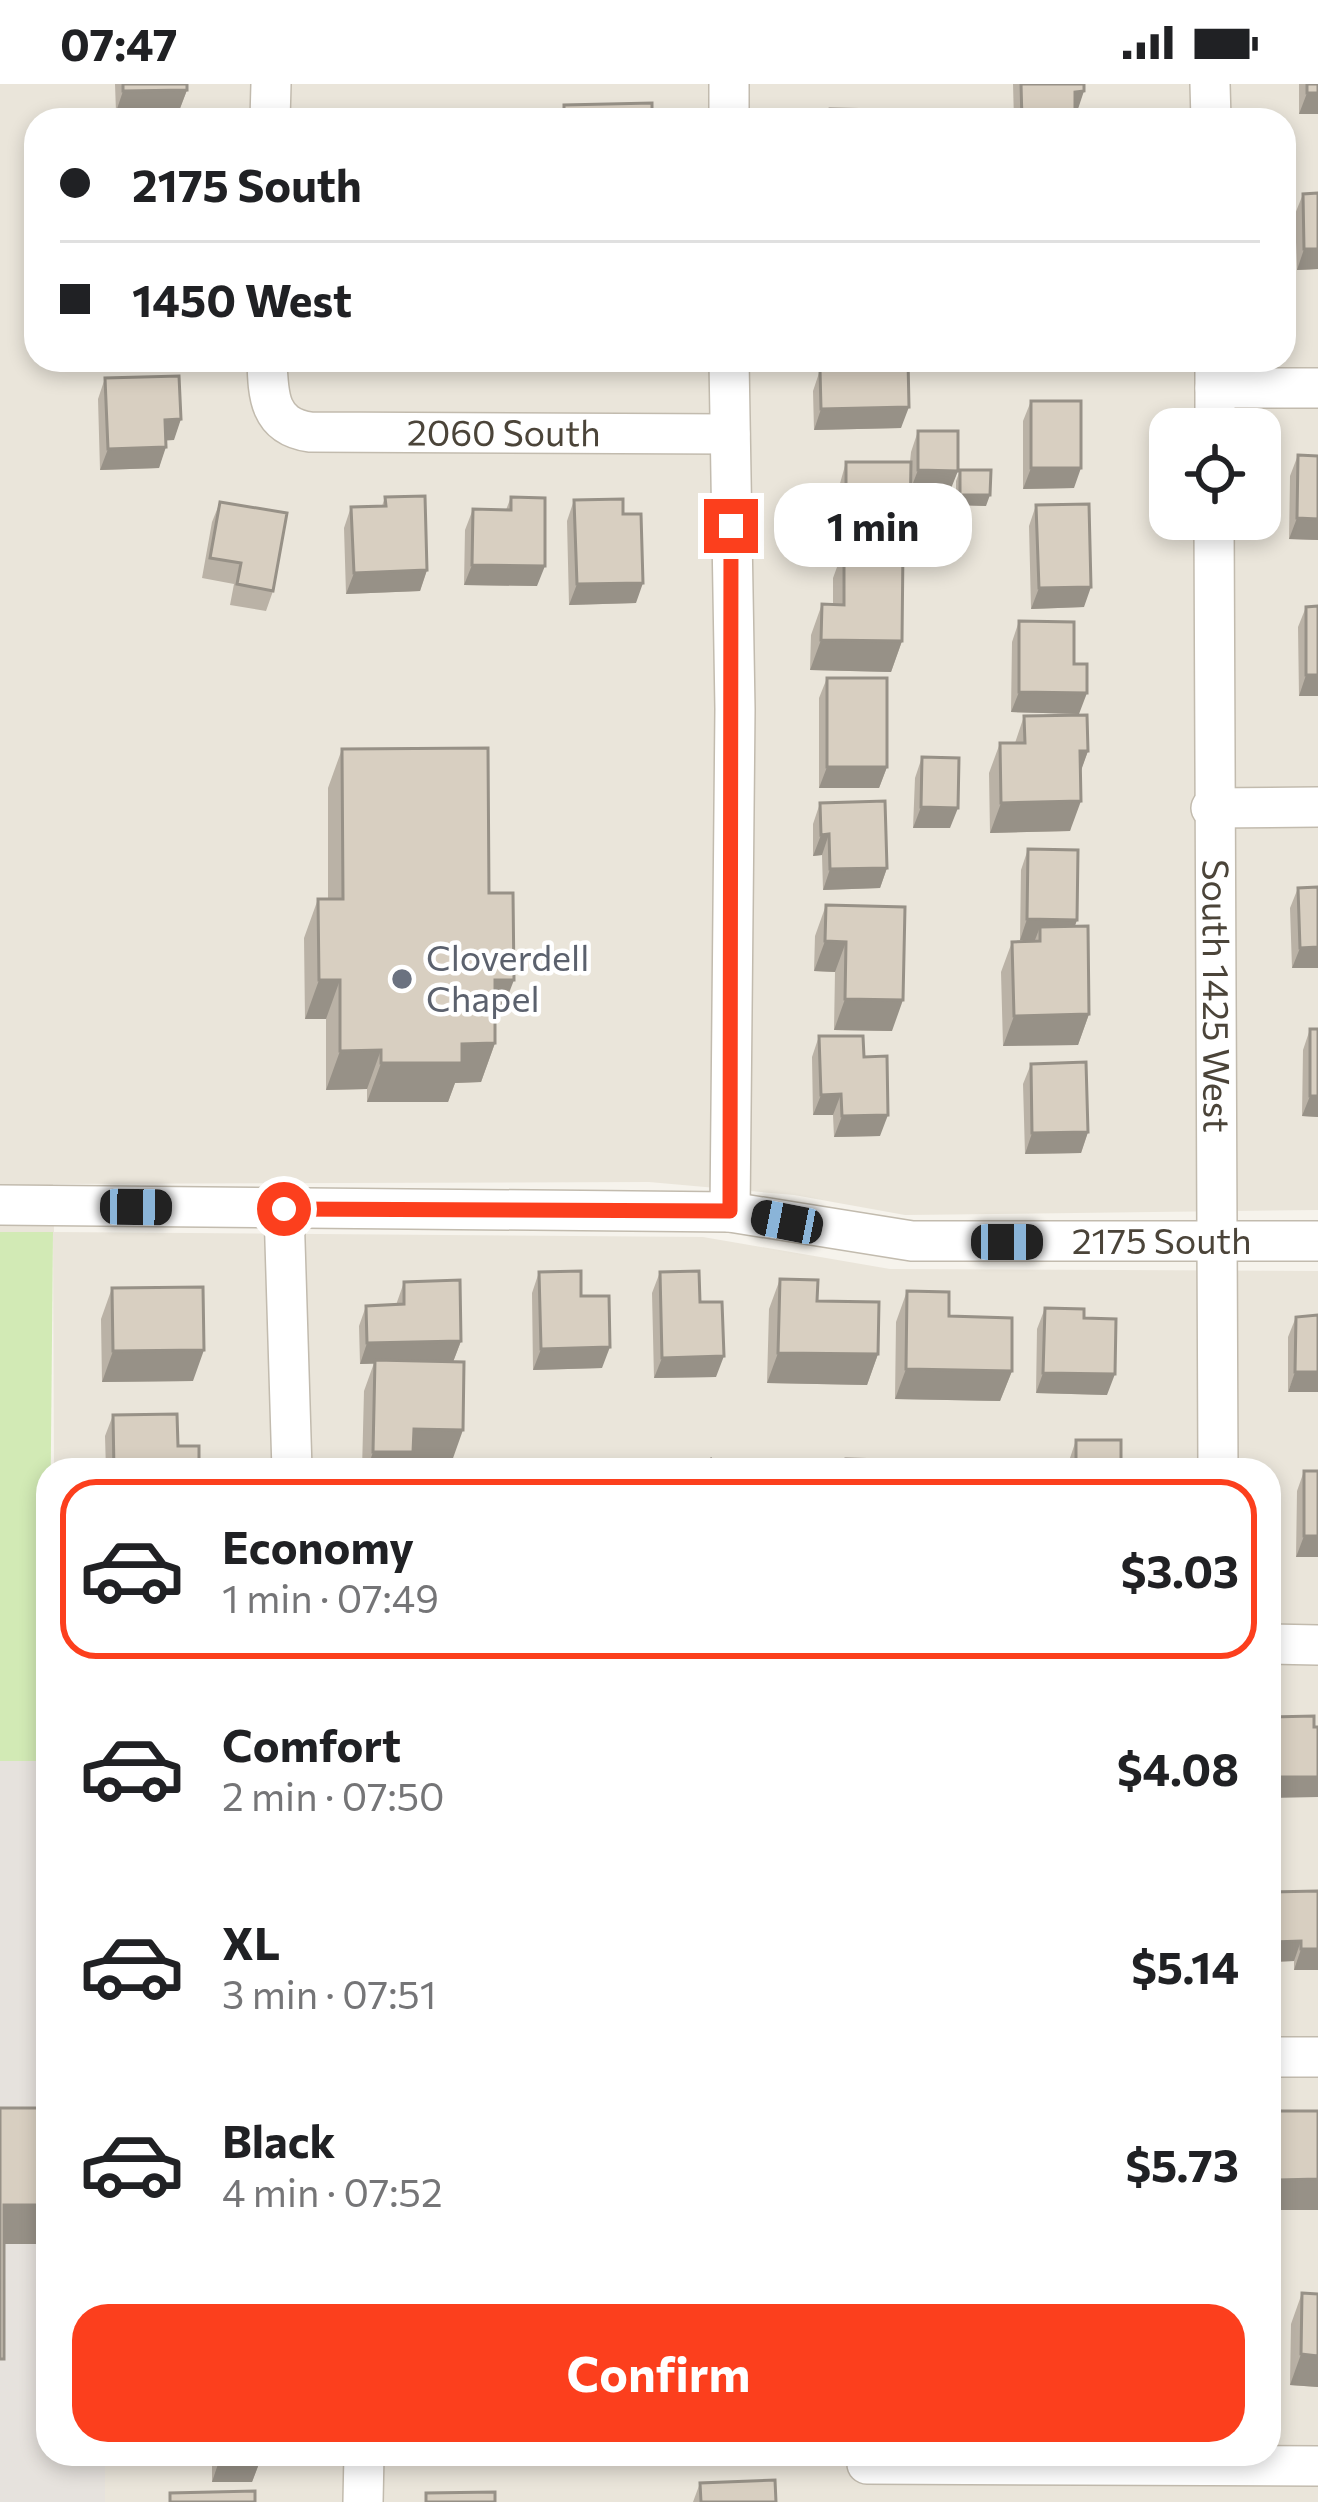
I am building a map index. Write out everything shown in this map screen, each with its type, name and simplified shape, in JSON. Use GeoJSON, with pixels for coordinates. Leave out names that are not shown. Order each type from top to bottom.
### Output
{"type":"FeatureCollection","features":[{"type":"Feature","properties":{"kind":"street","name":"2060 South"},"geometry":{"type":"LineString","coordinates":[[269,372],[278,420],[296,430],[330,434],[730,434]]}},
{"type":"Feature","properties":{"kind":"street"},"geometry":{"type":"LineString","coordinates":[[729,372],[735,710],[730,1211]]}},
{"type":"Feature","properties":{"kind":"street"},"geometry":{"type":"LineString","coordinates":[[1215,408],[1215,374],[1318,388]]}},
{"type":"Feature","properties":{"kind":"street","name":"South 1425 West"},"geometry":{"type":"LineString","coordinates":[[1214,540],[1211,808],[1218,1458]]}},
{"type":"Feature","properties":{"kind":"street"},"geometry":{"type":"LineString","coordinates":[[1211,808],[1318,807]]}},
{"type":"Feature","properties":{"kind":"street","name":"2175 South"},"geometry":{"type":"LineString","coordinates":[[0,1205],[730,1211],[912,1241],[1318,1241]]}},
{"type":"Feature","properties":{"kind":"street"},"geometry":{"type":"LineString","coordinates":[[284,1209],[292,1458]]}},
{"type":"Feature","properties":{"kind":"street"},"geometry":{"type":"LineString","coordinates":[[1281,1644],[1318,1645]]}},
{"type":"Feature","properties":{"kind":"street"},"geometry":{"type":"LineString","coordinates":[[1281,2057],[1318,2057]]}},
{"type":"Feature","properties":{"kind":"street"},"geometry":{"type":"LineString","coordinates":[[363,2502],[364,2466]]}},
{"type":"Feature","properties":{"kind":"street"},"geometry":{"type":"LineString","coordinates":[[867,2473],[1318,2466]]}},
{"type":"Feature","properties":{"kind":"shaded area"},"geometry":{"type":"Polygon","coordinates":[[[0,84],[1318,84],[1318,1210],[905,1215],[794,1195],[649,1182],[53,1184],[54,1232],[703,1237],[890,1269],[1318,1271],[1318,2502],[105,2502],[105,2466],[1281,2466],[1281,1458],[54,1458],[53,1233],[0,1232],[0,84]]]}},
{"type":"Feature","properties":{"kind":"shaded area"},"geometry":{"type":"Polygon","coordinates":[[[0,1761],[36,1761],[36,2466],[105,2466],[105,2502],[0,2502],[0,1761]]]}},
{"type":"Feature","properties":{"kind":"green space"},"geometry":{"type":"Polygon","coordinates":[[[0,1232],[53,1232],[51,1458],[36,1458],[36,1761],[0,1761],[0,1232]]]}},
{"type":"Feature","properties":{"kind":"building"},"geometry":{"type":"Polygon","coordinates":[[[123,84],[187,84],[187,90],[123,91],[123,84]]]}},
{"type":"Feature","properties":{"kind":"building"},"geometry":{"type":"Polygon","coordinates":[[[1021,84],[1084,84],[1084,91],[1075,92],[1075,108],[1022,108],[1021,84]]]}},
{"type":"Feature","properties":{"kind":"building"},"geometry":{"type":"Polygon","coordinates":[[[1307,84],[1318,84],[1318,93],[1307,93],[1307,84]]]}},
{"type":"Feature","properties":{"kind":"building"},"geometry":{"type":"Polygon","coordinates":[[[652,103],[652,108],[564,108],[652,103]]]}},
{"type":"Feature","properties":{"kind":"building"},"geometry":{"type":"Polygon","coordinates":[[[1318,193],[1318,249],[1304,249],[1303,194],[1318,193]]]}},
{"type":"Feature","properties":{"kind":"building"},"geometry":{"type":"Polygon","coordinates":[[[820,372],[908,372],[909,407],[821,409],[820,372]]]}},
{"type":"Feature","properties":{"kind":"building"},"geometry":{"type":"Polygon","coordinates":[[[179,376],[181,419],[165,420],[166,447],[108,449],[105,378],[179,376]]]}},
{"type":"Feature","properties":{"kind":"building"},"geometry":{"type":"Polygon","coordinates":[[[1031,401],[1081,401],[1081,468],[1031,468],[1031,401]]]}},
{"type":"Feature","properties":{"kind":"building"},"geometry":{"type":"Polygon","coordinates":[[[918,431],[958,431],[958,471],[918,470],[918,431]]]}},
{"type":"Feature","properties":{"kind":"building"},"geometry":{"type":"Polygon","coordinates":[[[1298,455],[1318,456],[1318,519],[1297,518],[1298,455]]]}},
{"type":"Feature","properties":{"kind":"building"},"geometry":{"type":"Polygon","coordinates":[[[846,462],[911,462],[910,523],[819,522],[819,487],[846,488],[846,462]]]}},
{"type":"Feature","properties":{"kind":"building"},"geometry":{"type":"Polygon","coordinates":[[[960,470],[991,470],[990,495],[960,495],[960,470]]]}},
{"type":"Feature","properties":{"kind":"building"},"geometry":{"type":"Polygon","coordinates":[[[425,496],[427,570],[354,573],[351,507],[386,506],[385,497],[425,496]]]}},
{"type":"Feature","properties":{"kind":"building"},"geometry":{"type":"Polygon","coordinates":[[[511,497],[545,498],[545,566],[472,565],[473,509],[511,510],[511,497]]]}},
{"type":"Feature","properties":{"kind":"building"},"geometry":{"type":"Polygon","coordinates":[[[623,499],[623,514],[641,514],[643,583],[577,584],[574,500],[623,499]]]}},
{"type":"Feature","properties":{"kind":"building"},"geometry":{"type":"Polygon","coordinates":[[[220,502],[287,513],[273,591],[237,584],[241,563],[210,558],[220,502]]]}},
{"type":"Feature","properties":{"kind":"building"},"geometry":{"type":"Polygon","coordinates":[[[1089,504],[1091,587],[1039,588],[1036,505],[1089,504]]]}},
{"type":"Feature","properties":{"kind":"building"},"geometry":{"type":"Polygon","coordinates":[[[844,548],[903,548],[902,641],[821,640],[822,604],[844,605],[844,548]]]}},
{"type":"Feature","properties":{"kind":"building"},"geometry":{"type":"Polygon","coordinates":[[[1318,606],[1318,675],[1306,675],[1306,607],[1318,606]]]}},
{"type":"Feature","properties":{"kind":"building"},"geometry":{"type":"Polygon","coordinates":[[[1019,621],[1074,622],[1074,664],[1087,664],[1087,693],[1019,692],[1019,621]]]}},
{"type":"Feature","properties":{"kind":"building"},"geometry":{"type":"Polygon","coordinates":[[[827,678],[887,678],[887,767],[827,767],[827,678]]]}},
{"type":"Feature","properties":{"kind":"building"},"geometry":{"type":"Polygon","coordinates":[[[1087,715],[1088,751],[1080,751],[1081,801],[1001,803],[1000,743],[1025,743],[1024,716],[1087,715]]]}},
{"type":"Feature","properties":{"kind":"building","name":"Cloverdell Chapel"},"geometry":{"type":"Polygon","coordinates":[[[488,748],[489,893],[513,893],[514,980],[495,980],[495,1043],[462,1044],[462,1063],[381,1063],[381,1050],[340,1051],[340,980],[319,980],[318,899],[343,899],[342,749],[488,748]]]}},
{"type":"Feature","properties":{"kind":"building"},"geometry":{"type":"Polygon","coordinates":[[[922,757],[959,758],[958,808],[921,807],[922,757]]]}},
{"type":"Feature","properties":{"kind":"building"},"geometry":{"type":"Polygon","coordinates":[[[885,801],[887,868],[830,869],[829,834],[821,835],[820,803],[885,801]]]}},
{"type":"Feature","properties":{"kind":"building"},"geometry":{"type":"Polygon","coordinates":[[[1028,849],[1078,850],[1077,920],[1027,919],[1028,849]]]}},
{"type":"Feature","properties":{"kind":"building"},"geometry":{"type":"Polygon","coordinates":[[[1318,887],[1318,947],[1300,948],[1298,888],[1318,887]]]}},
{"type":"Feature","properties":{"kind":"building"},"geometry":{"type":"Polygon","coordinates":[[[826,905],[905,907],[903,1000],[845,999],[846,942],[825,941],[826,905]]]}},
{"type":"Feature","properties":{"kind":"building"},"geometry":{"type":"Polygon","coordinates":[[[1088,926],[1089,1014],[1014,1016],[1012,942],[1040,941],[1040,927],[1088,926]]]}},
{"type":"Feature","properties":{"kind":"building"},"geometry":{"type":"Polygon","coordinates":[[[1310,1029],[1318,1029],[1318,1096],[1310,1096],[1310,1029]]]}},
{"type":"Feature","properties":{"kind":"building"},"geometry":{"type":"Polygon","coordinates":[[[819,1036],[863,1036],[864,1057],[887,1056],[888,1115],[842,1116],[841,1094],[821,1095],[819,1036]]]}},
{"type":"Feature","properties":{"kind":"building"},"geometry":{"type":"Polygon","coordinates":[[[1086,1062],[1088,1132],[1032,1133],[1031,1064],[1086,1062]]]}},
{"type":"Feature","properties":{"kind":"building"},"geometry":{"type":"Polygon","coordinates":[[[581,1271],[581,1296],[609,1296],[610,1347],[541,1349],[539,1272],[581,1271]]]}},
{"type":"Feature","properties":{"kind":"building"},"geometry":{"type":"Polygon","coordinates":[[[699,1271],[700,1302],[722,1302],[724,1356],[662,1358],[660,1272],[699,1271]]]}},
{"type":"Feature","properties":{"kind":"building"},"geometry":{"type":"Polygon","coordinates":[[[780,1279],[818,1280],[817,1301],[879,1302],[878,1354],[778,1353],[780,1279]]]}},
{"type":"Feature","properties":{"kind":"building"},"geometry":{"type":"Polygon","coordinates":[[[460,1280],[461,1341],[367,1343],[366,1306],[404,1304],[404,1282],[460,1280]]]}},
{"type":"Feature","properties":{"kind":"building"},"geometry":{"type":"Polygon","coordinates":[[[203,1287],[204,1350],[113,1351],[112,1288],[203,1287]]]}},
{"type":"Feature","properties":{"kind":"building"},"geometry":{"type":"Polygon","coordinates":[[[907,1291],[949,1292],[949,1316],[1012,1318],[1012,1371],[906,1369],[907,1291]]]}},
{"type":"Feature","properties":{"kind":"building"},"geometry":{"type":"Polygon","coordinates":[[[1045,1308],[1084,1309],[1084,1318],[1116,1319],[1115,1374],[1043,1373],[1045,1308]]]}},
{"type":"Feature","properties":{"kind":"building"},"geometry":{"type":"Polygon","coordinates":[[[1318,1315],[1318,1372],[1295,1372],[1296,1317],[1318,1315]]]}},
{"type":"Feature","properties":{"kind":"building"},"geometry":{"type":"Polygon","coordinates":[[[375,1360],[464,1362],[463,1430],[414,1429],[413,1452],[373,1452],[375,1360]]]}},
{"type":"Feature","properties":{"kind":"building"},"geometry":{"type":"Polygon","coordinates":[[[177,1414],[178,1446],[199,1446],[199,1458],[114,1458],[113,1415],[177,1414]]]}},
{"type":"Feature","properties":{"kind":"building"},"geometry":{"type":"Polygon","coordinates":[[[1076,1440],[1121,1440],[1121,1458],[1076,1458],[1076,1440]]]}},
{"type":"Feature","properties":{"kind":"building"},"geometry":{"type":"Polygon","coordinates":[[[1304,1471],[1318,1471],[1318,1536],[1304,1536],[1304,1471]]]}},
{"type":"Feature","properties":{"kind":"building"},"geometry":{"type":"Polygon","coordinates":[[[1314,1716],[1318,1777],[1281,1777],[1281,1717],[1314,1716]]]}},
{"type":"Feature","properties":{"kind":"building"},"geometry":{"type":"Polygon","coordinates":[[[1318,1891],[1318,1949],[1301,1949],[1301,1941],[1281,1942],[1281,1892],[1318,1891]]]}},
{"type":"Feature","properties":{"kind":"building"},"geometry":{"type":"Polygon","coordinates":[[[0,2108],[36,2108],[36,2205],[4,2205],[4,2359],[0,2359],[0,2108]]]}},
{"type":"Feature","properties":{"kind":"building"},"geometry":{"type":"Polygon","coordinates":[[[1281,2111],[1318,2111],[1318,2179],[1281,2180],[1281,2111]]]}},
{"type":"Feature","properties":{"kind":"building"},"geometry":{"type":"Polygon","coordinates":[[[1302,2293],[1318,2294],[1318,2356],[1301,2354],[1302,2293]]]}},
{"type":"Feature","properties":{"kind":"building"},"geometry":{"type":"Polygon","coordinates":[[[775,2480],[776,2502],[701,2502],[700,2483],[775,2480]]]}},
{"type":"Feature","properties":{"kind":"building"},"geometry":{"type":"Polygon","coordinates":[[[255,2491],[255,2502],[170,2502],[170,2493],[255,2491]]]}},
{"type":"Feature","properties":{"kind":"building"},"geometry":{"type":"Polygon","coordinates":[[[495,2492],[495,2502],[426,2502],[426,2493],[495,2492]]]}},
{"type":"Feature","properties":{"kind":"place","name":"Cloverdell Chapel"},"geometry":{"type":"Point","coordinates":[402,979]}},
{"type":"Feature","properties":{"kind":"route"},"geometry":{"type":"LineString","coordinates":[[284,1209],[730,1211],[735,710],[731,526]]}}]}
